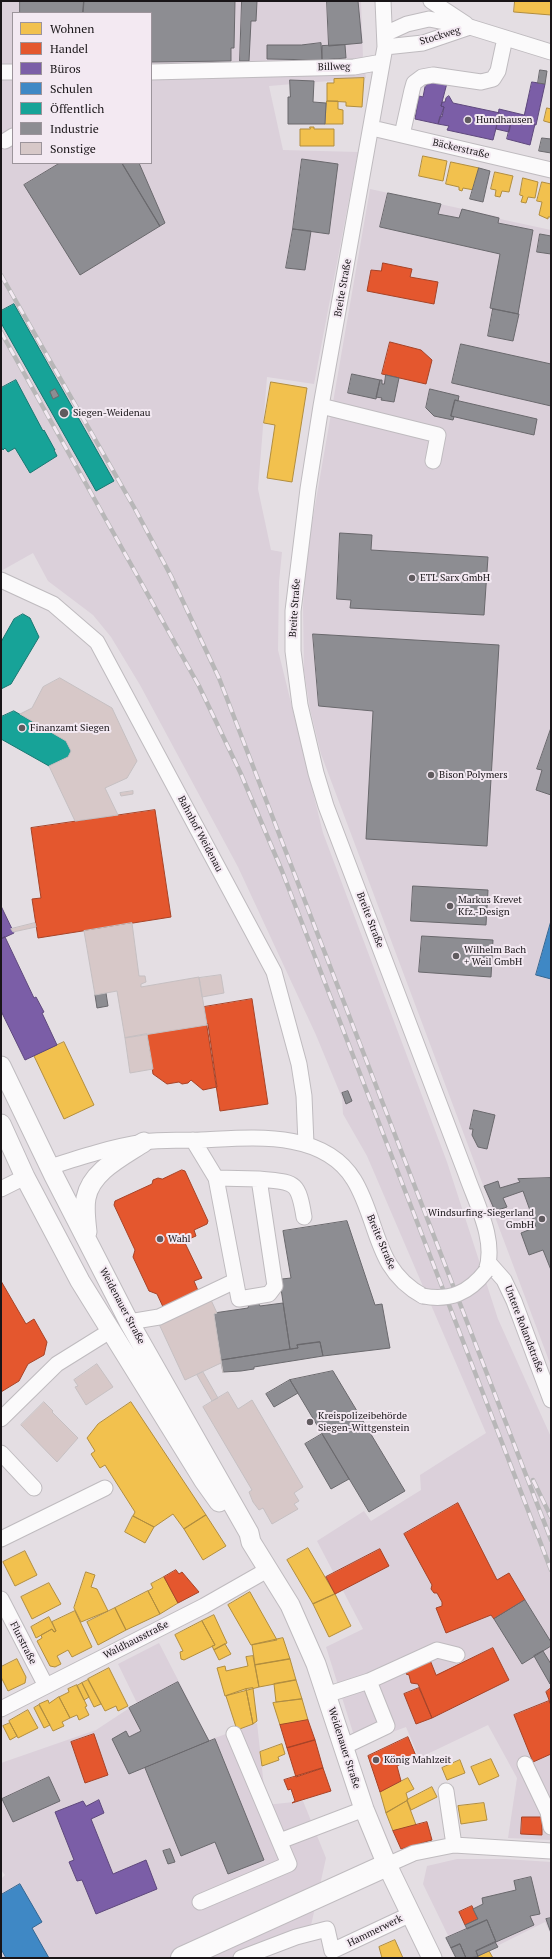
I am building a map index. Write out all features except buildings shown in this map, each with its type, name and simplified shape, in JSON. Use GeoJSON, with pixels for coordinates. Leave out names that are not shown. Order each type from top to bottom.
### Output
{"type":"FeatureCollection","features":[{"type":"Feature","properties":{"kind":"highway"},"geometry":{"type":"LineString","coordinates":[[182,1958],[387,1865]]}},
{"type":"Feature","properties":{"kind":"main road","name":"Weidenauer Straße"},"geometry":{"type":"LineString","coordinates":[[1,1066],[50,1167],[129,1322],[168,1409]]}},
{"type":"Feature","properties":{"kind":"main road","name":"Weidenauer Straße"},"geometry":{"type":"LineString","coordinates":[[1,1124],[25,1177],[80,1281],[110,1331],[168,1409],[249,1533],[251,1542],[290,1605],[316,1664],[364,1809],[387,1865],[432,1958]]}},
{"type":"Feature","properties":{"kind":"main road"},"geometry":{"type":"LineString","coordinates":[[87,1240],[86,1199],[90,1184],[101,1172],[144,1142]]}},
{"type":"Feature","properties":{"kind":"main road"},"geometry":{"type":"LineString","coordinates":[[25,1177],[50,1167]]}},
{"type":"Feature","properties":{"kind":"main road"},"geometry":{"type":"LineString","coordinates":[[110,1331],[129,1322]]}},
{"type":"Feature","properties":{"kind":"street","name":"Breite Straße"},"geometry":{"type":"LineString","coordinates":[[50,1167],[96,1152],[144,1142],[262,1138],[306,1144],[327,1153],[343,1165],[354,1179],[388,1265],[403,1282],[423,1296],[445,1298],[465,1291],[487,1267],[490,1250],[487,1235],[461,1160],[326,806],[316,773],[300,705],[293,651],[293,611],[306,502],[321,406],[372,128],[385,41],[383,1]]}},
{"type":"Feature","properties":{"kind":"street","name":"Stockweg"},"geometry":{"type":"LineString","coordinates":[[431,1],[444,8],[470,27]]}},
{"type":"Feature","properties":{"kind":"street","name":"Stockweg"},"geometry":{"type":"LineString","coordinates":[[385,41],[407,24],[429,19],[470,27],[551,52]]}},
{"type":"Feature","properties":{"kind":"street","name":"Stockweg"},"geometry":{"type":"LineString","coordinates":[[385,41],[423,43],[470,27]]}},
{"type":"Feature","properties":{"kind":"street"},"geometry":{"type":"LineString","coordinates":[[402,135],[414,83],[422,78],[433,75],[481,82],[493,79],[498,71],[505,38]]}},
{"type":"Feature","properties":{"kind":"street","name":"Billweg"},"geometry":{"type":"LineString","coordinates":[[152,72],[354,67],[382,62]]}},
{"type":"Feature","properties":{"kind":"street"},"geometry":{"type":"LineString","coordinates":[[1,72],[12,72]]}},
{"type":"Feature","properties":{"kind":"street","name":"Bäckerstraße"},"geometry":{"type":"LineString","coordinates":[[372,128],[551,170]]}},
{"type":"Feature","properties":{"kind":"street"},"geometry":{"type":"LineString","coordinates":[[321,406],[438,435],[433,461]]}},
{"type":"Feature","properties":{"kind":"street","name":"Bahnhof Weidenau"},"geometry":{"type":"LineString","coordinates":[[1,580],[52,604],[97,642],[274,972],[299,1064],[304,1096],[306,1144]]}},
{"type":"Feature","properties":{"kind":"street"},"geometry":{"type":"LineString","coordinates":[[193,1140],[216,1178],[239,1299],[269,1294],[275,1286],[258,1179]]}},
{"type":"Feature","properties":{"kind":"street"},"geometry":{"type":"LineString","coordinates":[[1,1189],[25,1177]]}},
{"type":"Feature","properties":{"kind":"street"},"geometry":{"type":"LineString","coordinates":[[216,1178],[258,1179],[289,1183],[300,1193],[304,1217]]}},
{"type":"Feature","properties":{"kind":"street","name":"Untere Rolandstraße"},"geometry":{"type":"LineString","coordinates":[[487,1267],[504,1280],[511,1294],[551,1400]]}},
{"type":"Feature","properties":{"kind":"street"},"geometry":{"type":"LineString","coordinates":[[129,1322],[159,1317],[235,1281]]}},
{"type":"Feature","properties":{"kind":"street"},"geometry":{"type":"LineString","coordinates":[[1,1419],[57,1364],[110,1331]]}},
{"type":"Feature","properties":{"kind":"street"},"geometry":{"type":"LineString","coordinates":[[1,1453],[34,1488]]}},
{"type":"Feature","properties":{"kind":"street"},"geometry":{"type":"LineString","coordinates":[[1,1539],[105,1488]]}},
{"type":"Feature","properties":{"kind":"street","name":"Waldhausstraße"},"geometry":{"type":"LineString","coordinates":[[1,1709],[204,1606],[269,1569]]}},
{"type":"Feature","properties":{"kind":"street","name":"Flurstraße"},"geometry":{"type":"LineString","coordinates":[[1,1599],[46,1686]]}},
{"type":"Feature","properties":{"kind":"street"},"geometry":{"type":"LineString","coordinates":[[326,1695],[369,1681],[437,1650],[457,1655]]}},
{"type":"Feature","properties":{"kind":"street"},"geometry":{"type":"LineString","coordinates":[[343,1747],[387,1726],[369,1681]]}},
{"type":"Feature","properties":{"kind":"street"},"geometry":{"type":"LineString","coordinates":[[200,1902],[289,1864],[234,1734]]}},
{"type":"Feature","properties":{"kind":"street"},"geometry":{"type":"LineString","coordinates":[[525,1764],[548,1812],[551,1827]]}},
{"type":"Feature","properties":{"kind":"street"},"geometry":{"type":"LineString","coordinates":[[446,1791],[454,1845]]}},
{"type":"Feature","properties":{"kind":"street"},"geometry":{"type":"LineString","coordinates":[[280,1841],[364,1809]]}},
{"type":"Feature","properties":{"kind":"street"},"geometry":{"type":"LineString","coordinates":[[387,1865],[414,1853],[454,1845],[551,1851]]}},
{"type":"Feature","properties":{"kind":"street","name":"Hammerwerk"},"geometry":{"type":"LineString","coordinates":[[241,1958],[296,1937],[327,1929],[332,1951],[411,1914]]}},
{"type":"Feature","properties":{"kind":"shaded area"},"geometry":{"type":"Polygon","coordinates":[[[1,1],[361,1],[363,58],[366,78],[269,86],[283,150],[358,152],[314,384],[267,377],[258,489],[271,550],[282,552],[279,582],[278,650],[323,833],[447,1162],[498,1319],[551,1437],[551,1840],[508,1838],[517,1778],[488,1725],[419,1758],[406,1727],[357,1745],[326,1647],[363,1629],[317,1541],[364,1511],[371,1521],[421,1490],[420,1475],[486,1433],[367,1156],[343,1114],[342,1098],[316,1035],[238,867],[140,685],[111,637],[93,615],[48,581],[33,553],[1,571],[1,1]]]}},
{"type":"Feature","properties":{"kind":"shaded area"},"geometry":{"type":"Polygon","coordinates":[[[370,189],[500,217],[500,219],[551,230],[551,1366],[321,754],[310,709],[304,671],[303,606],[307,552],[370,189]]]}},
{"type":"Feature","properties":{"kind":"shaded area"},"geometry":{"type":"Polygon","coordinates":[[[159,1643],[209,1740],[257,1723],[266,1805],[303,1801],[326,1858],[310,1930],[241,1958],[1,1958],[1,1879],[5,1875],[1,1870],[1,1763],[96,1730],[137,1703],[118,1664],[159,1643]]]}},
{"type":"Feature","properties":{"kind":"shaded area"},"geometry":{"type":"Polygon","coordinates":[[[457,1859],[505,1859],[551,1862],[551,1935],[545,1922],[473,1958],[459,1958],[423,1884],[427,1866],[457,1859]]]}},
{"type":"Feature","properties":{"kind":"railway"},"geometry":{"type":"LineString","coordinates":[[1,275],[135,509],[171,576],[219,678],[551,1540]]}},
{"type":"Feature","properties":{"kind":"railway"},"geometry":{"type":"LineString","coordinates":[[1,332],[199,686],[241,774],[282,871],[551,1570]]}},
{"type":"Feature","properties":{"kind":"railway"},"geometry":{"type":"LineString","coordinates":[[533,1480],[551,1517]]}},
{"type":"Feature","properties":{"kind":"place","name":"Hundhausen"},"geometry":{"type":"Point","coordinates":[468,120]}},
{"type":"Feature","properties":{"kind":"place","name":"Siegen-Weidenau"},"geometry":{"type":"Point","coordinates":[64,413]}},
{"type":"Feature","properties":{"kind":"place","name":"ETL Sarx GmbH"},"geometry":{"type":"Point","coordinates":[412,578]}},
{"type":"Feature","properties":{"kind":"place","name":"Finanzamt Siegen"},"geometry":{"type":"Point","coordinates":[22,728]}},
{"type":"Feature","properties":{"kind":"place","name":"Bison Polymers"},"geometry":{"type":"Point","coordinates":[431,775]}},
{"type":"Feature","properties":{"kind":"place","name":"Markus Krevet Kfz.-Design"},"geometry":{"type":"Point","coordinates":[450,906]}},
{"type":"Feature","properties":{"kind":"place","name":"Wilhelm Bach + Weil GmbH"},"geometry":{"type":"Point","coordinates":[456,956]}},
{"type":"Feature","properties":{"kind":"place","name":"Windsurfing-Siegerland GmbH"},"geometry":{"type":"Point","coordinates":[542,1219]}},
{"type":"Feature","properties":{"kind":"place","name":"Wahl"},"geometry":{"type":"Point","coordinates":[160,1239]}},
{"type":"Feature","properties":{"kind":"place","name":"Kreispolizeibehörde Siegen-Wittgenstein"},"geometry":{"type":"Point","coordinates":[310,1422]}},
{"type":"Feature","properties":{"kind":"place","name":"König Mahlzeit"},"geometry":{"type":"Point","coordinates":[376,1760]}}]}
